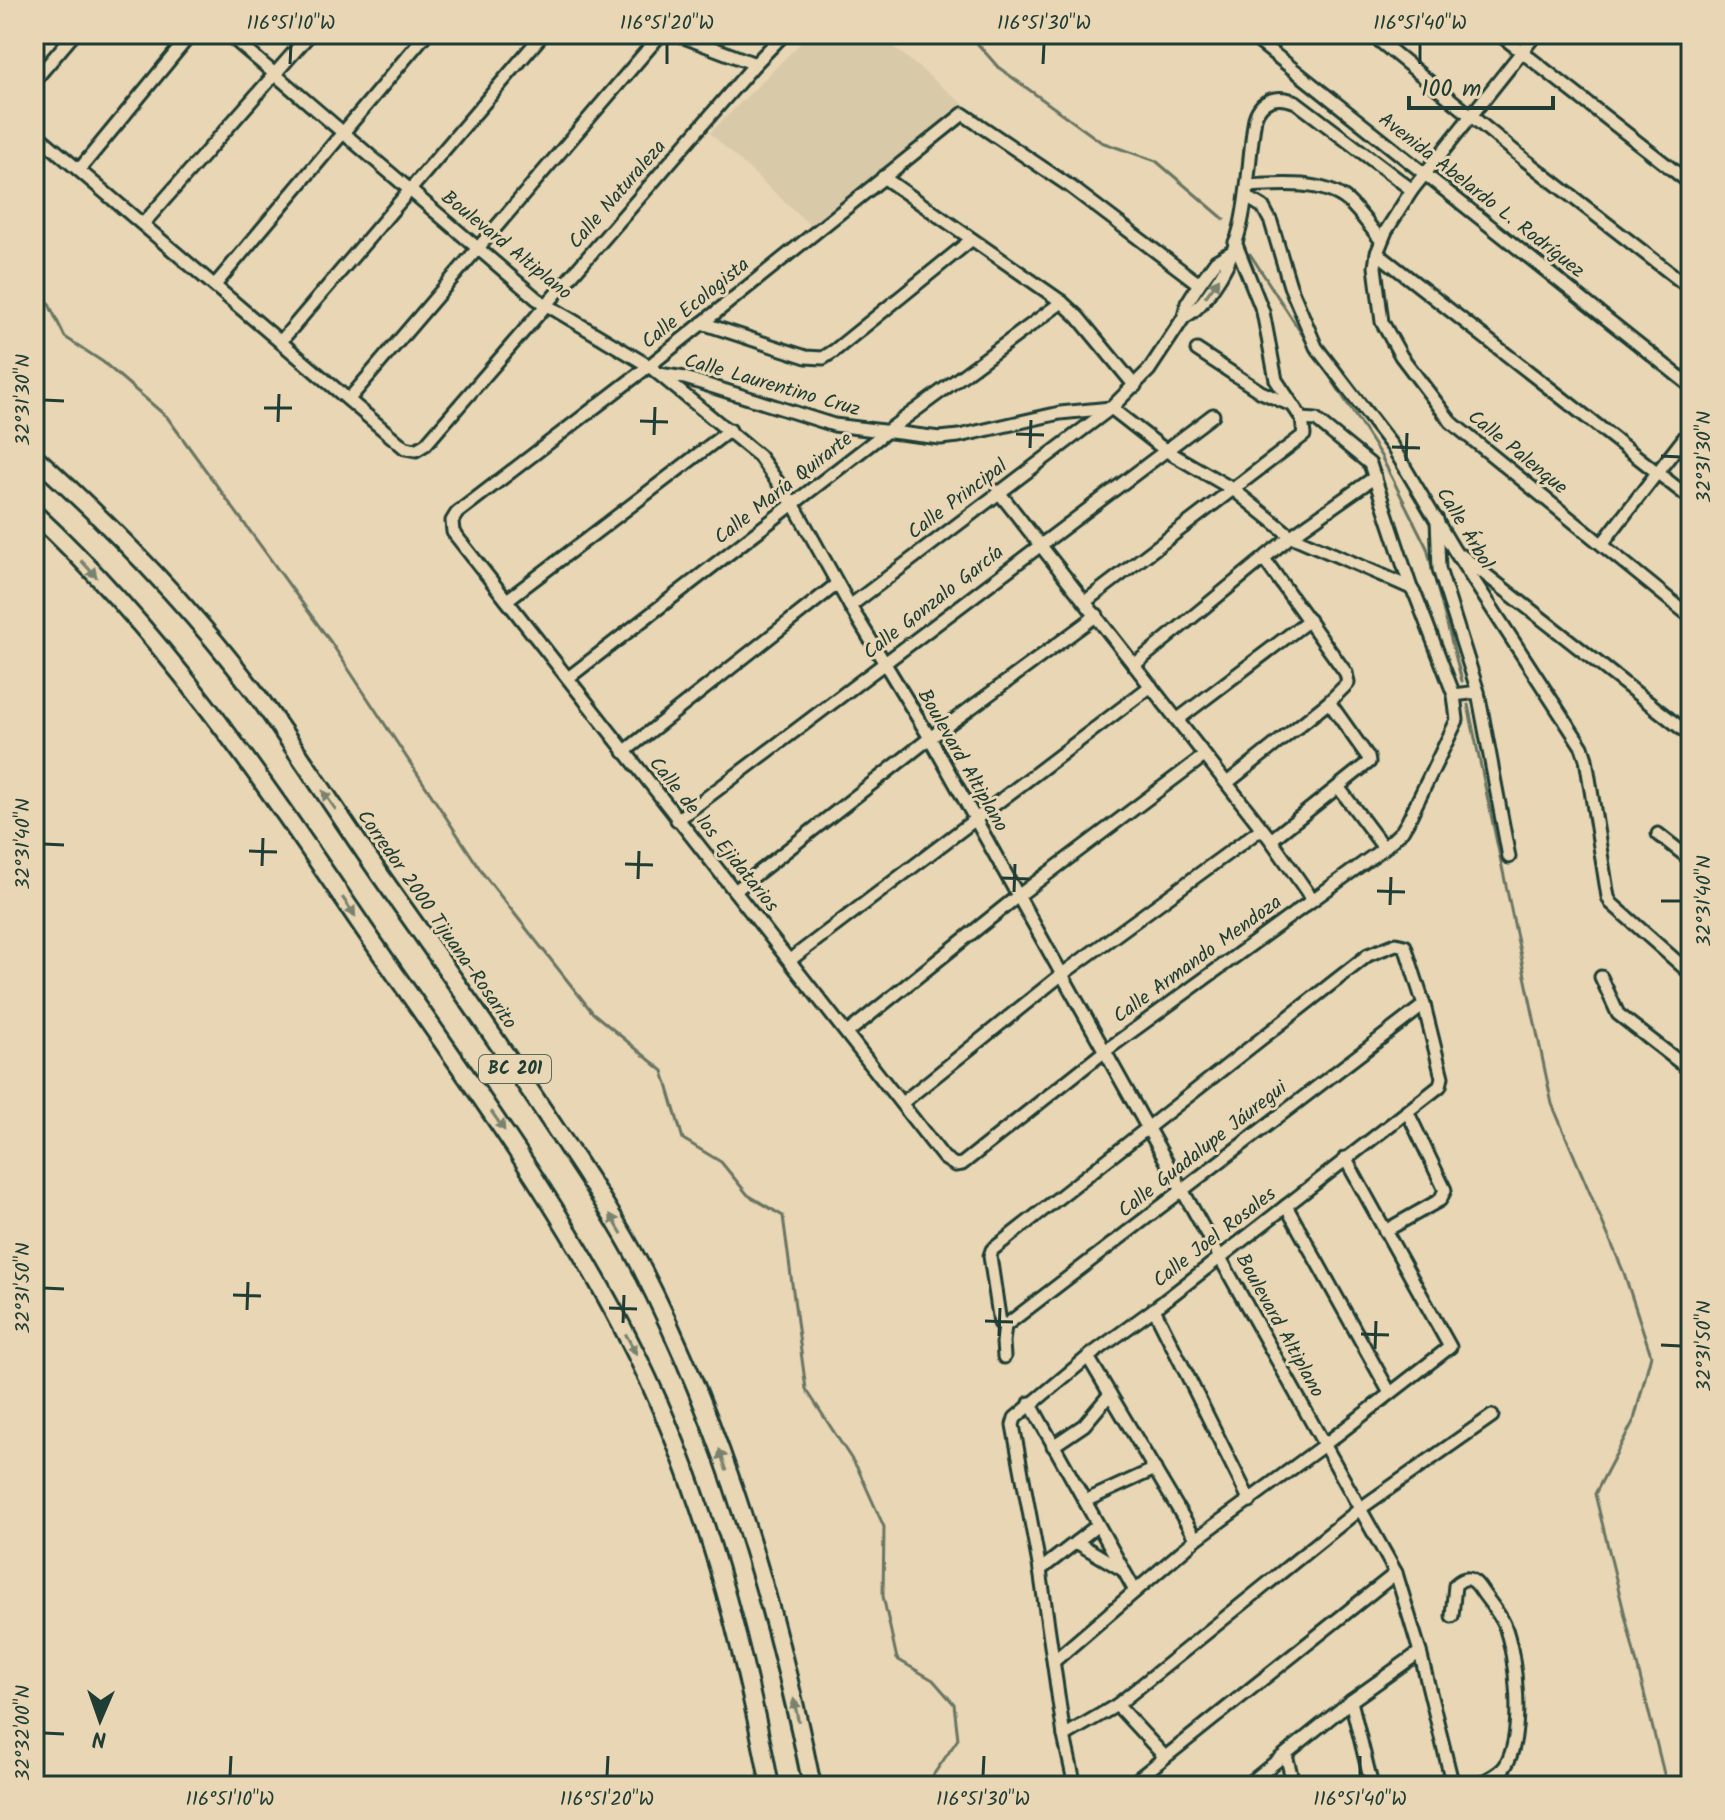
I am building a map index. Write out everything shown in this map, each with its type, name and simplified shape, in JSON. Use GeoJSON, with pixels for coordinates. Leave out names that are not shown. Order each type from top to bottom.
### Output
{"type":"FeatureCollection","features":[{"type":"Feature","properties":{"kind":"highway","name":"Corredor 2000 Tijuana-Rosarito"},"geometry":{"type":"LineString","coordinates":[[34,456],[86,503],[194,616],[255,693],[538,1102],[631,1249],[676,1340],[750,1535],[794,1698],[812,1786]]}},
{"type":"Feature","properties":{"kind":"highway","name":"BC 201"},"geometry":{"type":"LineString","coordinates":[[34,513],[91,570],[165,653],[223,725],[520,1153],[596,1278],[639,1360],[683,1463],[709,1535],[734,1619],[770,1786]]}},
{"type":"Feature","properties":{"kind":"street"},"geometry":{"type":"LineString","coordinates":[[34,81],[74,34]]}},
{"type":"Feature","properties":{"kind":"street"},"geometry":{"type":"LineString","coordinates":[[79,170],[191,34]]}},
{"type":"Feature","properties":{"kind":"street","name":"Boulevard Altiplano"},"geometry":{"type":"LineString","coordinates":[[228,34],[546,305],[654,370],[730,430],[767,465],[794,505],[837,584],[930,738],[1396,1573],[1420,1652],[1453,1786]]}},
{"type":"Feature","properties":{"kind":"street"},"geometry":{"type":"LineString","coordinates":[[143,224],[310,34]]}},
{"type":"Feature","properties":{"kind":"street"},"geometry":{"type":"LineString","coordinates":[[215,285],[426,34]]}},
{"type":"Feature","properties":{"kind":"street"},"geometry":{"type":"LineString","coordinates":[[281,341],[543,34]]}},
{"type":"Feature","properties":{"kind":"street"},"geometry":{"type":"LineString","coordinates":[[34,132],[349,399],[661,34]]}},
{"type":"Feature","properties":{"kind":"street"},"geometry":{"type":"LineString","coordinates":[[676,34],[755,64]]}},
{"type":"Feature","properties":{"kind":"street","name":"Calle Naturaleza"},"geometry":{"type":"LineString","coordinates":[[349,399],[405,448],[416,450],[426,444],[784,34]]}},
{"type":"Feature","properties":{"kind":"street","name":"Avenida Abelardo L. Rodríguez"},"geometry":{"type":"LineString","coordinates":[[1249,34],[1691,386]]}},
{"type":"Feature","properties":{"kind":"street"},"geometry":{"type":"LineString","coordinates":[[1371,34],[1525,160],[1691,289]]}},
{"type":"Feature","properties":{"kind":"street"},"geometry":{"type":"LineString","coordinates":[[1499,34],[1691,184]]}},
{"type":"Feature","properties":{"kind":"street","name":"Calle Palenque"},"geometry":{"type":"LineString","coordinates":[[1536,34],[1412,190],[1381,240],[1375,279],[1382,322],[1401,356],[1451,422],[1691,617]]}},
{"type":"Feature","properties":{"kind":"street","name":"Calle Principal"},"geometry":{"type":"LineString","coordinates":[[1184,317],[1197,309],[1226,269],[1248,192],[1252,133],[1258,109],[1275,98],[1285,98],[1307,109],[1412,190]]}},
{"type":"Feature","properties":{"kind":"street","name":"Calle Ecologista"},"geometry":{"type":"LineString","coordinates":[[452,521],[457,513],[654,370],[702,323],[963,114],[1071,187],[1199,284]]}},
{"type":"Feature","properties":{"kind":"street"},"geometry":{"type":"LineString","coordinates":[[883,177],[1062,302],[1135,386]]}},
{"type":"Feature","properties":{"kind":"street"},"geometry":{"type":"LineString","coordinates":[[1248,192],[1294,184],[1337,194],[1354,208],[1381,240]]}},
{"type":"Feature","properties":{"kind":"street","name":"Calle Árbol"},"geometry":{"type":"LineString","coordinates":[[1248,192],[1263,207],[1271,222],[1290,286],[1316,347],[1392,446],[1454,550],[1582,747],[1608,897],[1616,909],[1691,974]]}},
{"type":"Feature","properties":{"kind":"street"},"geometry":{"type":"LineString","coordinates":[[702,323],[806,357],[823,358],[971,240]]}},
{"type":"Feature","properties":{"kind":"street"},"geometry":{"type":"LineString","coordinates":[[1086,601],[1301,439],[1303,424],[1276,380],[1263,312],[1232,248]]}},
{"type":"Feature","properties":{"kind":"street","name":"Calle Principal"},"geometry":{"type":"LineString","coordinates":[[850,606],[1111,408],[1135,386],[1164,351],[1199,284],[1219,258],[1232,248]]}},
{"type":"Feature","properties":{"kind":"street"},"geometry":{"type":"LineString","coordinates":[[1377,253],[1691,499]]}},
{"type":"Feature","properties":{"kind":"street","name":"Calle María Quirarte"},"geometry":{"type":"LineString","coordinates":[[568,678],[886,432],[1062,302]]}},
{"type":"Feature","properties":{"kind":"street"},"geometry":{"type":"LineString","coordinates":[[1197,350],[1261,392],[1289,404]]}},
{"type":"Feature","properties":{"kind":"street","name":"Calle Laurentino Cruz"},"geometry":{"type":"LineString","coordinates":[[654,370],[834,425],[950,438],[1060,413],[1111,408]]}},
{"type":"Feature","properties":{"kind":"street"},"geometry":{"type":"LineString","coordinates":[[1111,408],[1165,450],[1234,490],[1291,536],[1411,588]]}},
{"type":"Feature","properties":{"kind":"street","name":"Calle Gonzalo García"},"geometry":{"type":"LineString","coordinates":[[677,820],[1213,415]]}},
{"type":"Feature","properties":{"kind":"street"},"geometry":{"type":"LineString","coordinates":[[1303,424],[1316,420],[1370,464],[1411,588],[1454,695],[1478,692]]}},
{"type":"Feature","properties":{"kind":"street"},"geometry":{"type":"LineString","coordinates":[[1602,544],[1691,429]]}},
{"type":"Feature","properties":{"kind":"street"},"geometry":{"type":"LineString","coordinates":[[507,600],[730,430]]}},
{"type":"Feature","properties":{"kind":"street"},"geometry":{"type":"LineString","coordinates":[[1134,665],[1291,536],[1375,477]]}},
{"type":"Feature","properties":{"kind":"street"},"geometry":{"type":"LineString","coordinates":[[998,491],[1271,840],[1312,899]]}},
{"type":"Feature","properties":{"kind":"street"},"geometry":{"type":"LineString","coordinates":[[1437,519],[1439,569],[1478,692],[1509,857]]}},
{"type":"Feature","properties":{"kind":"street","name":"Calle de los Ejidatarios"},"geometry":{"type":"LineString","coordinates":[[452,521],[453,532],[677,820],[944,1158],[955,1165]]}},
{"type":"Feature","properties":{"kind":"street"},"geometry":{"type":"LineString","coordinates":[[1454,550],[1691,736]]}},
{"type":"Feature","properties":{"kind":"street"},"geometry":{"type":"LineString","coordinates":[[1227,783],[1346,688],[1348,679],[1264,559]]}},
{"type":"Feature","properties":{"kind":"street"},"geometry":{"type":"LineString","coordinates":[[624,752],[837,584]]}},
{"type":"Feature","properties":{"kind":"street"},"geometry":{"type":"LineString","coordinates":[[735,891],[930,738],[1097,615]]}},
{"type":"Feature","properties":{"kind":"street"},"geometry":{"type":"LineString","coordinates":[[1177,720],[1309,620]]}},
{"type":"Feature","properties":{"kind":"street"},"geometry":{"type":"LineString","coordinates":[[790,960],[1151,686]]}},
{"type":"Feature","properties":{"kind":"street","name":"Calle Armando Mendoza"},"geometry":{"type":"LineString","coordinates":[[955,1165],[968,1161],[1105,1051],[1384,848],[1402,831],[1457,720],[1454,695]]}},
{"type":"Feature","properties":{"kind":"street"},"geometry":{"type":"LineString","coordinates":[[1271,840],[1366,766],[1369,760],[1329,702]]}},
{"type":"Feature","properties":{"kind":"street"},"geometry":{"type":"LineString","coordinates":[[847,1033],[1018,896],[1204,756]]}},
{"type":"Feature","properties":{"kind":"street"},"geometry":{"type":"LineString","coordinates":[[1339,788],[1384,848]]}},
{"type":"Feature","properties":{"kind":"street"},"geometry":{"type":"LineString","coordinates":[[902,1103],[1061,975],[1261,829]]}},
{"type":"Feature","properties":{"kind":"street"},"geometry":{"type":"LineString","coordinates":[[1658,834],[1691,860]]}},
{"type":"Feature","properties":{"kind":"street"},"geometry":{"type":"LineString","coordinates":[[1004,1357],[1005,1326],[1000,1323],[990,1252],[1368,955],[1401,944],[1407,950],[1424,1005]]}},
{"type":"Feature","properties":{"kind":"street"},"geometry":{"type":"LineString","coordinates":[[1601,977],[1618,1014],[1691,1071]]}},
{"type":"Feature","properties":{"kind":"street","name":"Calle Joel Rosales"},"geometry":{"type":"LineString","coordinates":[[1040,1570],[1013,1425],[1017,1413],[1440,1086],[1443,1081],[1424,1005]]}},
{"type":"Feature","properties":{"kind":"street","name":"Calle Guadalupe Jáuregui"},"geometry":{"type":"LineString","coordinates":[[1005,1326],[1424,1005]]}},
{"type":"Feature","properties":{"kind":"street"},"geometry":{"type":"LineString","coordinates":[[1385,1231],[1440,1200],[1445,1190],[1407,1111]]}},
{"type":"Feature","properties":{"kind":"street"},"geometry":{"type":"LineString","coordinates":[[1054,1661],[1134,1589],[1196,1539],[1449,1348],[1450,1344],[1345,1158]]}},
{"type":"Feature","properties":{"kind":"street"},"geometry":{"type":"LineString","coordinates":[[1286,1206],[1390,1393]]}},
{"type":"Feature","properties":{"kind":"street"},"geometry":{"type":"LineString","coordinates":[[1154,1309],[1250,1501]]}},
{"type":"Feature","properties":{"kind":"street"},"geometry":{"type":"LineString","coordinates":[[1088,1357],[1196,1539]]}},
{"type":"Feature","properties":{"kind":"street"},"geometry":{"type":"LineString","coordinates":[[1053,1446],[1084,1425],[1110,1394]]}},
{"type":"Feature","properties":{"kind":"street"},"geometry":{"type":"LineString","coordinates":[[1030,1403],[1134,1589]]}},
{"type":"Feature","properties":{"kind":"street"},"geometry":{"type":"LineString","coordinates":[[1064,1736],[1117,1705],[1361,1508],[1492,1416]]}},
{"type":"Feature","properties":{"kind":"street"},"geometry":{"type":"LineString","coordinates":[[1085,1501],[1155,1469]]}},
{"type":"Feature","properties":{"kind":"street"},"geometry":{"type":"LineString","coordinates":[[1075,1786],[1064,1736],[1040,1570],[1098,1525]]}},
{"type":"Feature","properties":{"kind":"street"},"geometry":{"type":"LineString","coordinates":[[1076,1542],[1123,1570]]}},
{"type":"Feature","properties":{"kind":"street"},"geometry":{"type":"LineString","coordinates":[[1129,1786],[1396,1573]]}},
{"type":"Feature","properties":{"kind":"street"},"geometry":{"type":"LineString","coordinates":[[1452,1616],[1455,1585],[1462,1578],[1469,1577],[1476,1582],[1502,1620],[1509,1638],[1515,1687],[1514,1749],[1501,1772],[1477,1786]]}},
{"type":"Feature","properties":{"kind":"street"},"geometry":{"type":"LineString","coordinates":[[1246,1786],[1351,1701],[1420,1652]]}},
{"type":"Feature","properties":{"kind":"street"},"geometry":{"type":"LineString","coordinates":[[1351,1701],[1372,1786]]}},
{"type":"Feature","properties":{"kind":"street"},"geometry":{"type":"LineString","coordinates":[[1117,1705],[1164,1756]]}},
{"type":"Feature","properties":{"kind":"street"},"geometry":{"type":"LineString","coordinates":[[1286,1755],[1294,1786]]}},
{"type":"Feature","properties":{"kind":"shaded area"},"geometry":{"type":"Polygon","coordinates":[[[810,34],[878,34],[963,104],[811,226],[710,133],[810,34]]]}},
{"type":"Feature","properties":{"kind":"waterway"},"geometry":{"type":"LineString","coordinates":[[969,34],[998,67],[1101,142],[1156,161],[1224,219]]}},
{"type":"Feature","properties":{"kind":"waterway"},"geometry":{"type":"LineString","coordinates":[[1250,254],[1309,345]]}},
{"type":"Feature","properties":{"kind":"waterway"},"geometry":{"type":"LineString","coordinates":[[34,280],[65,337],[103,362],[167,417],[332,644],[484,875],[593,1013],[663,1071],[683,1139],[721,1162],[748,1195],[783,1216],[806,1389],[858,1469],[884,1527],[883,1596],[897,1659],[933,1680],[954,1704],[958,1739],[928,1786]]}},
{"type":"Feature","properties":{"kind":"waterway"},"geometry":{"type":"LineString","coordinates":[[1318,358],[1381,456],[1427,548],[1462,681]]}},
{"type":"Feature","properties":{"kind":"waterway"},"geometry":{"type":"LineString","coordinates":[[1468,705],[1552,1104],[1624,1273],[1651,1355],[1634,1420],[1595,1494],[1667,1786]]}}]}
